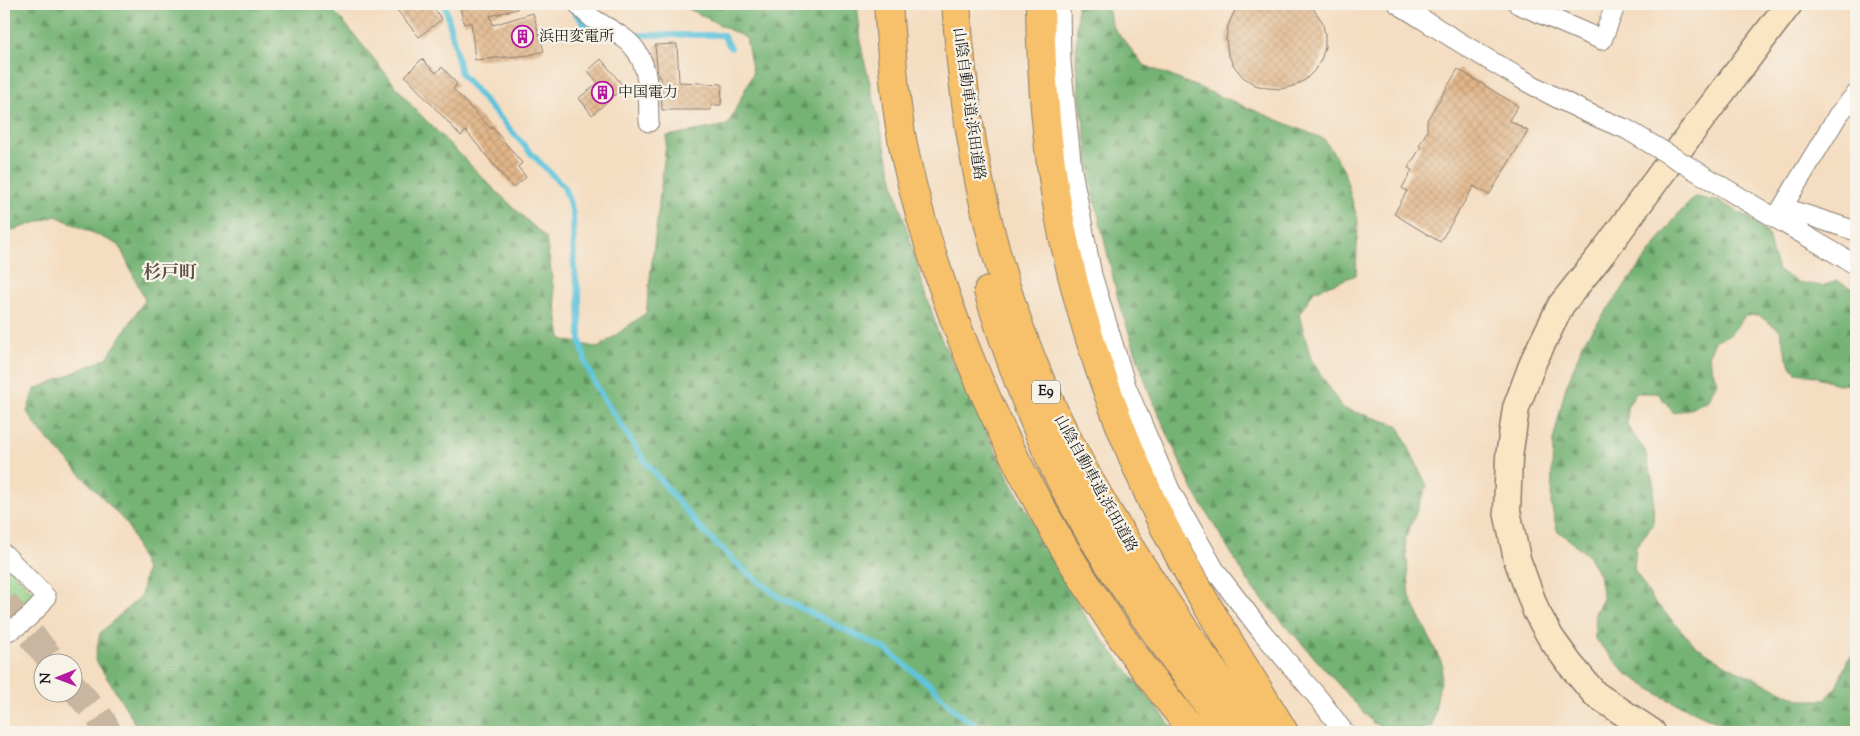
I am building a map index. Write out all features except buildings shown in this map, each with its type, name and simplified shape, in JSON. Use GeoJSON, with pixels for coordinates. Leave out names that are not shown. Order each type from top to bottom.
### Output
{"type":"FeatureCollection","features":[{"type":"Feature","properties":{"kind":"highway"},"geometry":{"type":"LineString","coordinates":[[888,4],[894,81],[907,162],[927,236],[950,308],[974,369],[998,424],[1055,532],[1135,654],[1194,732]]}},
{"type":"Feature","properties":{"kind":"highway","name":"山陰自動車道;浜田道路"},"geometry":{"type":"LineString","coordinates":[[950,4],[951,74],[955,126],[967,205],[986,287],[1005,347],[1027,406],[1056,470],[1121,582],[1228,732]]}},
{"type":"Feature","properties":{"kind":"highway","name":"山陰自動車道;浜田道路"},"geometry":{"type":"LineString","coordinates":[[956,4],[962,79],[978,183],[996,256],[1028,350],[1052,407],[1078,459],[1111,516],[1186,632],[1256,732]]}},
{"type":"Feature","properties":{"kind":"highway"},"geometry":{"type":"LineString","coordinates":[[1040,4],[1041,54],[1046,122],[1058,210],[1074,285],[1096,359],[1122,431],[1151,498],[1186,567],[1284,732]]}},
{"type":"Feature","properties":{"kind":"street"},"geometry":{"type":"LineString","coordinates":[[578,4],[587,15],[624,37],[635,49],[645,68],[648,81],[649,122]]}},
{"type":"Feature","properties":{"kind":"street"},"geometry":{"type":"LineString","coordinates":[[1060,4],[1060,62],[1072,170],[1092,275],[1126,386],[1170,490],[1216,572],[1262,632],[1320,700],[1344,732]]}},
{"type":"Feature","properties":{"kind":"street"},"geometry":{"type":"LineString","coordinates":[[1398,4],[1538,88],[1592,116],[1626,129],[1856,265]]}},
{"type":"Feature","properties":{"kind":"street"},"geometry":{"type":"LineString","coordinates":[[1518,4],[1602,40],[1616,4]]}},
{"type":"Feature","properties":{"kind":"street"},"geometry":{"type":"LineString","coordinates":[[1652,732],[1595,694],[1551,638],[1536,611],[1517,559],[1507,511],[1509,457],[1516,408],[1534,360],[1561,305],[1605,250],[1690,133],[1789,4]]}},
{"type":"Feature","properties":{"kind":"street"},"geometry":{"type":"LineString","coordinates":[[1776,218],[1838,115],[1856,94]]}},
{"type":"Feature","properties":{"kind":"street"},"geometry":{"type":"LineString","coordinates":[[1776,218],[1794,212],[1856,231]]}},
{"type":"Feature","properties":{"kind":"street"},"geometry":{"type":"LineString","coordinates":[[4,554],[46,597],[41,605],[11,631],[4,632]]}},
{"type":"Feature","properties":{"kind":"green space"},"geometry":{"type":"Polygon","coordinates":[[[4,4],[326,4],[343,21],[412,106],[496,191],[546,238],[561,339],[598,348],[646,313],[667,136],[728,125],[753,73],[746,38],[676,4],[857,4],[862,51],[898,200],[937,330],[1011,482],[1088,621],[1176,732],[138,732],[131,716],[95,659],[100,633],[141,596],[146,570],[128,525],[41,432],[27,412],[34,390],[107,358],[145,300],[119,245],[56,216],[4,233],[4,4]]]}},
{"type":"Feature","properties":{"kind":"green space"},"geometry":{"type":"Polygon","coordinates":[[[1077,4],[1107,4],[1112,26],[1144,65],[1324,139],[1343,168],[1358,221],[1356,275],[1314,291],[1299,314],[1311,359],[1342,408],[1398,425],[1427,486],[1405,539],[1410,597],[1443,666],[1432,726],[1415,731],[1402,732],[1373,723],[1253,589],[1193,490],[1150,395],[1119,303],[1092,188],[1076,65],[1077,4]]]}},
{"type":"Feature","properties":{"kind":"green space"},"geometry":{"type":"Polygon","coordinates":[[[1695,197],[1718,201],[1750,218],[1768,234],[1778,270],[1797,282],[1822,286],[1837,281],[1856,290],[1856,383],[1837,384],[1815,376],[1796,373],[1787,358],[1780,330],[1758,315],[1745,316],[1731,334],[1716,340],[1708,356],[1717,382],[1707,401],[1674,413],[1658,393],[1636,393],[1627,407],[1627,425],[1645,451],[1654,486],[1653,525],[1636,546],[1634,569],[1653,600],[1696,646],[1730,667],[1801,700],[1825,700],[1836,688],[1848,659],[1856,651],[1855,732],[1765,732],[1716,722],[1663,697],[1626,673],[1595,639],[1595,613],[1603,599],[1599,574],[1588,555],[1557,530],[1551,503],[1553,441],[1565,390],[1584,341],[1679,213],[1695,197]]]}},
{"type":"Feature","properties":{"kind":"green space"},"geometry":{"type":"Polygon","coordinates":[[[4,563],[34,593],[34,604],[4,628],[4,563]]]}},
{"type":"Feature","properties":{"kind":"waterway"},"geometry":{"type":"LineString","coordinates":[[445,4],[461,74],[530,152],[564,187],[573,213],[574,268],[579,295],[580,340],[586,364],[597,388],[644,460],[701,529],[743,569],[780,598],[887,650],[930,685],[956,712],[986,732]]}},
{"type":"Feature","properties":{"kind":"waterway"},"geometry":{"type":"LineString","coordinates":[[568,4],[591,32],[605,33]]}},
{"type":"Feature","properties":{"kind":"waterway"},"geometry":{"type":"LineString","coordinates":[[627,35],[723,35],[731,48]]}},
{"type":"Feature","properties":{"kind":"tunnel"},"geometry":{"type":"LineString","coordinates":[[4,603],[47,654]]}},
{"type":"Feature","properties":{"kind":"tunnel"},"geometry":{"type":"LineString","coordinates":[[82,697],[100,718],[108,732]]}},
{"type":"Feature","properties":{"kind":"place","name":"浜田変電所"},"geometry":{"type":"Point","coordinates":[523,37]}},
{"type":"Feature","properties":{"kind":"place","name":"中国電力"},"geometry":{"type":"Point","coordinates":[602,93]}},
{"type":"Feature","properties":{"kind":"district","name":"杉戸町"},"geometry":{"type":"Point","coordinates":[170,274]}}]}
